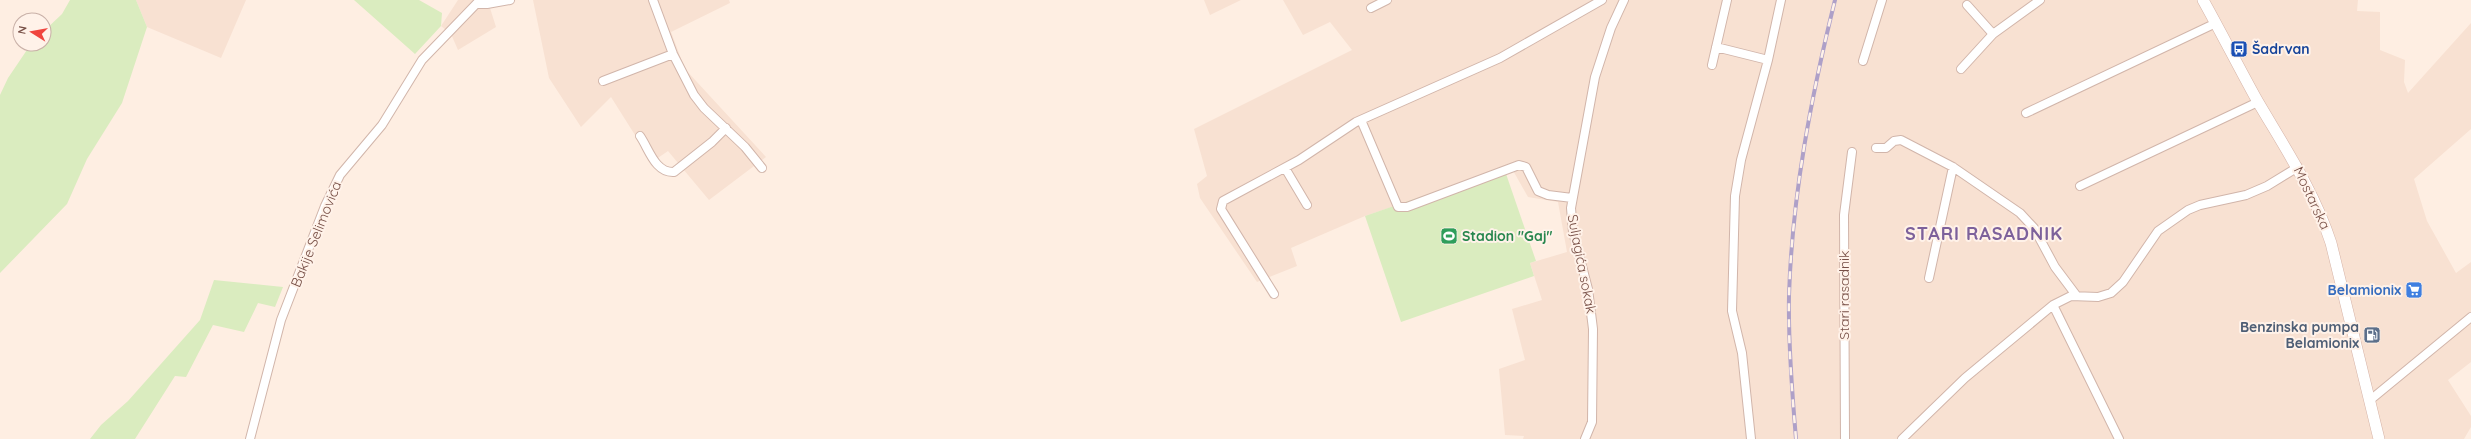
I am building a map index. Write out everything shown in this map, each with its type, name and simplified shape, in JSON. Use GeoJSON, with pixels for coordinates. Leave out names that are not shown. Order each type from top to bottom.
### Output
{"type":"FeatureCollection","features":[{"type":"Feature","properties":{"kind":"main road","name":"Mostarska"},"geometry":{"type":"LineString","coordinates":[[2203,0],[2258,102],[2298,167],[2322,215],[2331,242],[2379,439]]}},
{"type":"Feature","properties":{"kind":"street"},"geometry":{"type":"LineString","coordinates":[[478,2],[487,4],[510,0]]}},
{"type":"Feature","properties":{"kind":"street"},"geometry":{"type":"LineString","coordinates":[[653,0],[673,54],[699,102],[726,128],[762,168]]}},
{"type":"Feature","properties":{"kind":"street"},"geometry":{"type":"LineString","coordinates":[[1371,8],[1387,0]]}},
{"type":"Feature","properties":{"kind":"street"},"geometry":{"type":"LineString","coordinates":[[1274,294],[1221,209],[1223,201],[1285,168],[1361,120],[1500,58],[1602,0]]}},
{"type":"Feature","properties":{"kind":"street","name":"Suljagića sokak"},"geometry":{"type":"LineString","coordinates":[[1585,439],[1592,422],[1593,329],[1588,289],[1572,232],[1572,198],[1595,77],[1611,28],[1624,0]]}},
{"type":"Feature","properties":{"kind":"street"},"geometry":{"type":"LineString","coordinates":[[1712,65],[1727,0]]}},
{"type":"Feature","properties":{"kind":"street"},"geometry":{"type":"LineString","coordinates":[[1751,439],[1742,353],[1732,311],[1735,196],[1742,160],[1768,60],[1780,0]]}},
{"type":"Feature","properties":{"kind":"street"},"geometry":{"type":"LineString","coordinates":[[1863,61],[1882,0]]}},
{"type":"Feature","properties":{"kind":"street"},"geometry":{"type":"LineString","coordinates":[[1961,69],[1993,34],[2040,0]]}},
{"type":"Feature","properties":{"kind":"street","name":"Bakije Selimovića"},"geometry":{"type":"LineString","coordinates":[[250,439],[281,320],[340,175],[382,125],[422,60],[478,2]]}},
{"type":"Feature","properties":{"kind":"street"},"geometry":{"type":"LineString","coordinates":[[1967,5],[1993,34]]}},
{"type":"Feature","properties":{"kind":"street"},"geometry":{"type":"LineString","coordinates":[[2026,114],[2216,23]]}},
{"type":"Feature","properties":{"kind":"street"},"geometry":{"type":"LineString","coordinates":[[1716,47],[1768,60]]}},
{"type":"Feature","properties":{"kind":"street"},"geometry":{"type":"LineString","coordinates":[[603,81],[673,54]]}},
{"type":"Feature","properties":{"kind":"street"},"geometry":{"type":"LineString","coordinates":[[2080,186],[2258,102]]}},
{"type":"Feature","properties":{"kind":"street"},"geometry":{"type":"LineString","coordinates":[[1361,120],[1398,207],[1407,207],[1519,165],[1526,168],[1538,191],[1548,195],[1572,198]]}},
{"type":"Feature","properties":{"kind":"street"},"geometry":{"type":"LineString","coordinates":[[640,136],[657,166],[666,173],[674,172],[712,142],[726,128]]}},
{"type":"Feature","properties":{"kind":"street"},"geometry":{"type":"LineString","coordinates":[[1876,148],[1886,148],[1894,141],[1901,140],[1953,167],[2020,213],[2034,228],[2054,267],[2076,295]]}},
{"type":"Feature","properties":{"kind":"street","name":"Stari rasadnik"},"geometry":{"type":"LineString","coordinates":[[1845,439],[1844,215],[1852,152]]}},
{"type":"Feature","properties":{"kind":"street"},"geometry":{"type":"LineString","coordinates":[[1929,278],[1953,167]]}},
{"type":"Feature","properties":{"kind":"street"},"geometry":{"type":"LineString","coordinates":[[1902,439],[1965,378],[2053,305],[2076,295],[2098,297],[2111,293],[2122,282],[2158,231],[2188,210],[2200,205],[2246,195],[2267,186],[2298,167]]}},
{"type":"Feature","properties":{"kind":"street"},"geometry":{"type":"LineString","coordinates":[[1285,168],[1307,205]]}},
{"type":"Feature","properties":{"kind":"street"},"geometry":{"type":"LineString","coordinates":[[2053,305],[2119,439]]}},
{"type":"Feature","properties":{"kind":"street"},"geometry":{"type":"LineString","coordinates":[[2369,401],[2471,317]]}},
{"type":"Feature","properties":{"kind":"shaded area"},"geometry":{"type":"Polygon","coordinates":[[[136,0],[246,0],[221,58],[147,27],[136,0]]]}},
{"type":"Feature","properties":{"kind":"shaded area"},"geometry":{"type":"Polygon","coordinates":[[[458,0],[516,0],[490,8],[496,27],[458,50],[451,34],[441,26],[458,0]]]}},
{"type":"Feature","properties":{"kind":"shaded area"},"geometry":{"type":"Polygon","coordinates":[[[533,0],[729,0],[730,3],[671,32],[685,69],[766,157],[709,200],[668,151],[652,162],[611,97],[581,127],[549,78],[533,0]]]}},
{"type":"Feature","properties":{"kind":"shaded area"},"geometry":{"type":"Polygon","coordinates":[[[1204,0],[1241,0],[1210,15],[1204,0]]]}},
{"type":"Feature","properties":{"kind":"shaded area"},"geometry":{"type":"Polygon","coordinates":[[[1283,0],[2358,0],[2357,11],[2380,12],[2380,50],[2405,60],[2404,82],[2408,93],[2471,23],[2471,129],[2414,179],[2427,221],[2456,273],[2471,262],[2471,362],[2448,380],[2471,416],[2471,427],[2464,439],[1523,439],[1524,436],[1505,435],[1499,369],[1525,360],[1512,309],[1542,300],[1530,263],[1567,252],[1558,202],[1528,197],[1511,167],[1365,216],[1291,248],[1297,266],[1257,282],[1200,198],[1197,184],[1207,176],[1194,129],[1352,50],[1330,22],[1303,35],[1283,0]]]}},
{"type":"Feature","properties":{"kind":"green space"},"geometry":{"type":"Polygon","coordinates":[[[70,0],[136,0],[147,27],[122,103],[87,159],[67,204],[0,273],[0,95],[8,78],[26,52],[52,52],[52,23],[62,14],[70,0]]]}},
{"type":"Feature","properties":{"kind":"green space"},"geometry":{"type":"Polygon","coordinates":[[[354,0],[419,0],[442,13],[441,26],[415,54],[354,0]]]}},
{"type":"Feature","properties":{"kind":"green space","name":"Stadion \"Gaj\""},"geometry":{"type":"Polygon","coordinates":[[[1504,168],[1536,261],[1530,263],[1534,276],[1401,322],[1365,216],[1504,168]]]}},
{"type":"Feature","properties":{"kind":"green space"},"geometry":{"type":"Polygon","coordinates":[[[214,280],[283,287],[275,307],[258,303],[244,332],[213,325],[186,377],[175,376],[135,439],[90,439],[101,425],[128,401],[200,320],[214,280]]]}},
{"type":"Feature","properties":{"kind":"railway"},"geometry":{"type":"LineString","coordinates":[[1796,439],[1789,332],[1789,296],[1794,221],[1804,147],[1818,73],[1835,0]]}},
{"type":"Feature","properties":{"kind":"place","name":"Šadrvan"},"geometry":{"type":"Point","coordinates":[2239,49]}},
{"type":"Feature","properties":{"kind":"place","name":"Stadion \"Gaj\""},"geometry":{"type":"Point","coordinates":[1449,236]}},
{"type":"Feature","properties":{"kind":"place","name":"Belamionix"},"geometry":{"type":"Point","coordinates":[2414,290]}},
{"type":"Feature","properties":{"kind":"place","name":"Benzinska pumpa Belamionix"},"geometry":{"type":"Point","coordinates":[2372,335]}},
{"type":"Feature","properties":{"kind":"district","name":"STARI RASADNIK"},"geometry":{"type":"Point","coordinates":[1984,233]}}]}
